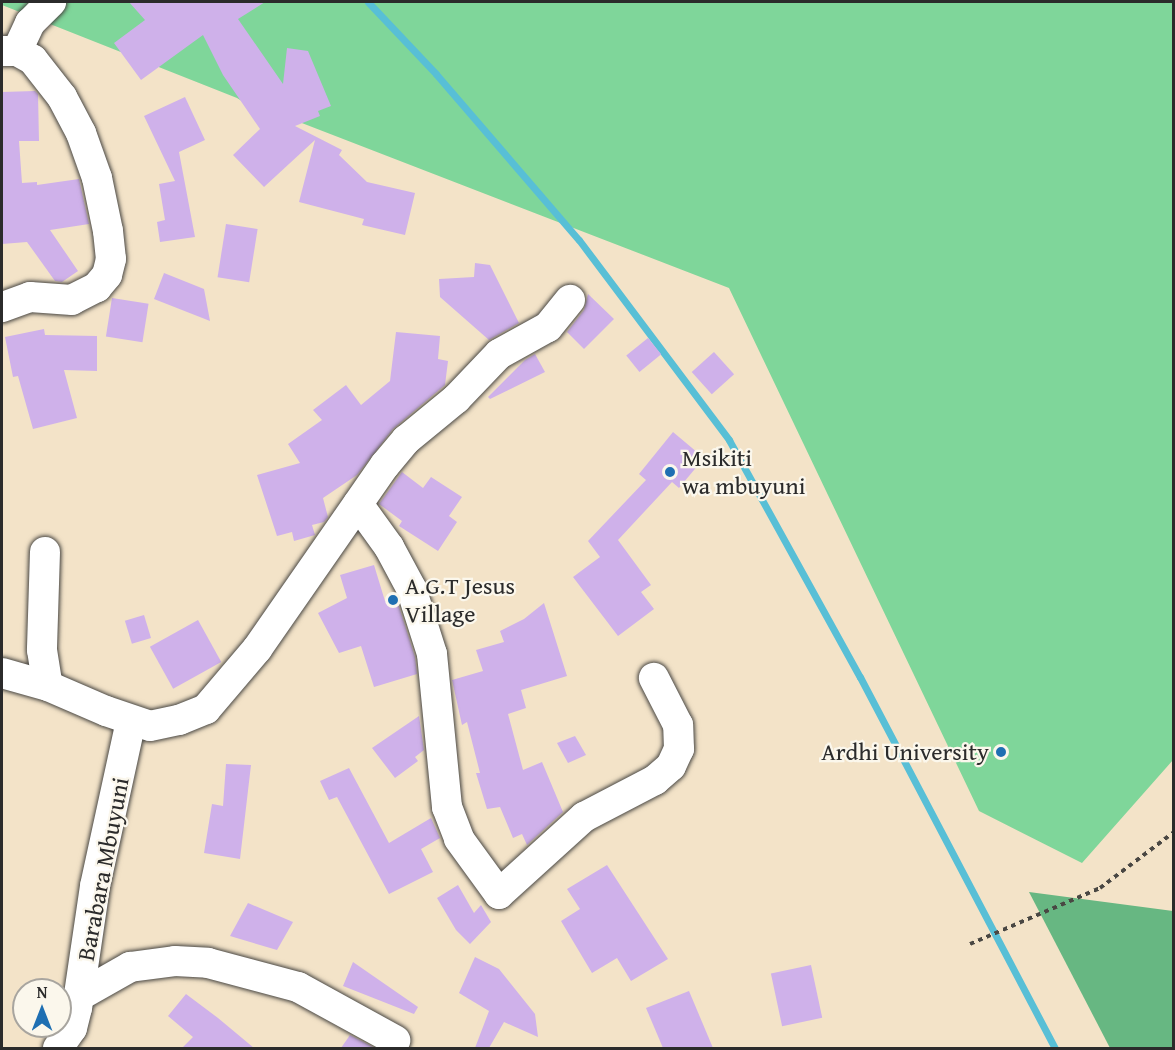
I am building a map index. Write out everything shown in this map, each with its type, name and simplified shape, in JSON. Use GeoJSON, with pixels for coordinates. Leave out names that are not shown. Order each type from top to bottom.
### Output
{"type":"FeatureCollection","features":[{"type":"Feature","properties":{"kind":"street"},"geometry":{"type":"LineString","coordinates":[[2,307],[30,297],[72,300],[97,287],[107,275],[111,259],[108,231],[97,178],[81,133],[62,97],[33,60],[9,51],[30,23],[51,2]]}},
{"type":"Feature","properties":{"kind":"street"},"geometry":{"type":"LineString","coordinates":[[2,673],[48,686],[131,721],[150,726],[179,720],[206,709],[257,648],[385,465],[418,429],[456,399],[499,354],[548,327],[570,300]]}},
{"type":"Feature","properties":{"kind":"street"},"geometry":{"type":"LineString","coordinates":[[358,504],[389,547],[411,588],[432,654],[447,807],[459,839],[499,894],[584,817],[655,780],[671,766],[678,748],[678,725],[654,678]]}},
{"type":"Feature","properties":{"kind":"street"},"geometry":{"type":"LineString","coordinates":[[45,552],[42,650],[48,686]]}},
{"type":"Feature","properties":{"kind":"street","name":"Barabara Mbuyuni"},"geometry":{"type":"LineString","coordinates":[[58,1048],[72,1028],[95,886],[131,721]]}},
{"type":"Feature","properties":{"kind":"street"},"geometry":{"type":"LineString","coordinates":[[79,996],[130,967],[175,961],[208,963],[298,987],[395,1040]]}},
{"type":"Feature","properties":{"kind":"path"},"geometry":{"type":"LineString","coordinates":[[970,944],[1100,888],[1173,832]]}},
{"type":"Feature","properties":{"kind":"green space","name":"Ardhi University"},"geometry":{"type":"Polygon","coordinates":[[[2,2],[1173,2],[1173,760],[1082,863],[979,811],[729,288],[263,108],[253,108],[237,98],[2,5],[2,2]]]}},
{"type":"Feature","properties":{"kind":"green space"},"geometry":{"type":"Polygon","coordinates":[[[1029,892],[1173,911],[1173,1048],[1110,1048],[1029,892]]]}},
{"type":"Feature","properties":{"kind":"building"},"geometry":{"type":"Polygon","coordinates":[[[129,2],[265,2],[238,19],[283,84],[287,48],[308,51],[331,106],[318,111],[320,116],[295,126],[342,150],[339,155],[367,182],[415,193],[405,235],[362,225],[364,219],[299,202],[315,140],[264,187],[233,155],[260,129],[223,75],[203,35],[141,80],[114,43],[145,20],[129,2]]]}},
{"type":"Feature","properties":{"kind":"building"},"geometry":{"type":"Polygon","coordinates":[[[35,91],[38,94],[39,141],[19,141],[22,183],[37,182],[37,185],[79,179],[89,224],[50,230],[78,271],[62,282],[55,281],[27,242],[2,244],[2,92],[35,91]]]}},
{"type":"Feature","properties":{"kind":"building"},"geometry":{"type":"Polygon","coordinates":[[[185,97],[205,140],[179,152],[195,237],[160,242],[157,222],[165,220],[159,184],[175,181],[144,116],[185,97]]]}},
{"type":"Feature","properties":{"kind":"building"},"geometry":{"type":"Polygon","coordinates":[[[226,224],[258,229],[249,282],[218,277],[226,224]]]}},
{"type":"Feature","properties":{"kind":"building"},"geometry":{"type":"Polygon","coordinates":[[[475,263],[490,265],[519,323],[489,340],[440,297],[439,279],[474,277],[475,263]]]}},
{"type":"Feature","properties":{"kind":"building"},"geometry":{"type":"Polygon","coordinates":[[[164,273],[204,289],[210,321],[154,299],[164,273]]]}},
{"type":"Feature","properties":{"kind":"building"},"geometry":{"type":"Polygon","coordinates":[[[588,294],[614,319],[584,349],[567,332],[584,310],[588,294]]]}},
{"type":"Feature","properties":{"kind":"building"},"geometry":{"type":"Polygon","coordinates":[[[112,298],[149,304],[142,342],[106,337],[112,298]]]}},
{"type":"Feature","properties":{"kind":"building"},"geometry":{"type":"Polygon","coordinates":[[[44,329],[45,335],[97,336],[97,371],[64,370],[77,418],[33,429],[18,376],[13,377],[5,337],[44,329]]]}},
{"type":"Feature","properties":{"kind":"building"},"geometry":{"type":"Polygon","coordinates":[[[396,332],[440,336],[438,359],[448,361],[445,385],[393,429],[357,475],[323,498],[328,517],[324,522],[312,525],[315,535],[294,541],[292,532],[277,536],[257,475],[300,463],[288,444],[322,420],[313,410],[346,385],[361,405],[390,381],[396,332]]]}},
{"type":"Feature","properties":{"kind":"building"},"geometry":{"type":"Polygon","coordinates":[[[648,338],[661,354],[639,372],[626,356],[648,338]]]}},
{"type":"Feature","properties":{"kind":"building"},"geometry":{"type":"Polygon","coordinates":[[[714,352],[734,374],[712,394],[692,372],[714,352]]]}},
{"type":"Feature","properties":{"kind":"building"},"geometry":{"type":"Polygon","coordinates":[[[535,354],[545,372],[490,399],[488,397],[525,360],[535,354]]]}},
{"type":"Feature","properties":{"kind":"building"},"geometry":{"type":"Polygon","coordinates":[[[673,432],[704,458],[679,488],[672,482],[618,540],[651,585],[641,592],[654,609],[618,636],[573,577],[600,557],[588,541],[646,480],[639,474],[673,432]]]}},
{"type":"Feature","properties":{"kind":"building"},"geometry":{"type":"Polygon","coordinates":[[[402,472],[423,488],[431,477],[462,497],[449,516],[457,522],[438,551],[399,526],[402,521],[379,504],[402,472]]]}},
{"type":"Feature","properties":{"kind":"building"},"geometry":{"type":"Polygon","coordinates":[[[374,565],[385,601],[396,597],[415,657],[417,674],[374,687],[361,646],[339,653],[318,613],[347,598],[340,575],[374,565]]]}},
{"type":"Feature","properties":{"kind":"building"},"geometry":{"type":"Polygon","coordinates":[[[544,603],[567,676],[521,690],[526,708],[508,714],[523,770],[542,762],[563,812],[527,845],[522,834],[513,838],[500,807],[487,809],[476,773],[480,773],[467,722],[462,725],[452,680],[483,671],[476,650],[504,642],[500,631],[524,619],[544,603]]]}},
{"type":"Feature","properties":{"kind":"building"},"geometry":{"type":"Polygon","coordinates":[[[144,615],[151,638],[132,644],[125,621],[144,615]]]}},
{"type":"Feature","properties":{"kind":"building"},"geometry":{"type":"Polygon","coordinates":[[[198,620],[221,662],[173,689],[150,647],[198,620]]]}},
{"type":"Feature","properties":{"kind":"building"},"geometry":{"type":"Polygon","coordinates":[[[419,716],[424,750],[415,757],[418,761],[395,778],[372,748],[419,716]]]}},
{"type":"Feature","properties":{"kind":"building"},"geometry":{"type":"Polygon","coordinates":[[[575,736],[586,755],[568,763],[557,743],[575,736]]]}},
{"type":"Feature","properties":{"kind":"building"},"geometry":{"type":"Polygon","coordinates":[[[226,764],[251,765],[240,859],[204,853],[212,804],[223,806],[226,764]]]}},
{"type":"Feature","properties":{"kind":"building"},"geometry":{"type":"Polygon","coordinates":[[[349,768],[389,843],[431,818],[440,838],[421,849],[433,872],[389,894],[337,797],[329,800],[320,781],[349,768]]]}},
{"type":"Feature","properties":{"kind":"building"},"geometry":{"type":"Polygon","coordinates":[[[607,865],[668,959],[631,981],[617,958],[592,973],[561,921],[580,909],[567,889],[607,865]]]}},
{"type":"Feature","properties":{"kind":"building"},"geometry":{"type":"Polygon","coordinates":[[[458,885],[474,913],[481,905],[491,922],[470,944],[456,930],[437,898],[458,885]]]}},
{"type":"Feature","properties":{"kind":"building"},"geometry":{"type":"Polygon","coordinates":[[[248,903],[293,922],[277,950],[230,936],[248,903]]]}},
{"type":"Feature","properties":{"kind":"building"},"geometry":{"type":"Polygon","coordinates":[[[475,957],[499,969],[535,1014],[538,1037],[504,1022],[489,1048],[475,1048],[489,1011],[459,993],[475,957]]]}},
{"type":"Feature","properties":{"kind":"building"},"geometry":{"type":"Polygon","coordinates":[[[353,962],[418,1007],[414,1014],[343,986],[353,962]]]}},
{"type":"Feature","properties":{"kind":"building"},"geometry":{"type":"Polygon","coordinates":[[[811,965],[822,1018],[782,1026],[771,974],[811,965]]]}},
{"type":"Feature","properties":{"kind":"building"},"geometry":{"type":"Polygon","coordinates":[[[689,991],[713,1048],[663,1048],[646,1008],[689,991]]]}},
{"type":"Feature","properties":{"kind":"building"},"geometry":{"type":"Polygon","coordinates":[[[186,994],[254,1048],[182,1048],[193,1037],[168,1016],[186,994]]]}},
{"type":"Feature","properties":{"kind":"building"},"geometry":{"type":"Polygon","coordinates":[[[350,1035],[375,1048],[341,1048],[350,1035]]]}},
{"type":"Feature","properties":{"kind":"waterway"},"geometry":{"type":"LineString","coordinates":[[368,2],[436,74],[579,240],[729,440],[860,677],[1055,1048]]}},
{"type":"Feature","properties":{"kind":"place","name":"Msikiti wa mbuyuni"},"geometry":{"type":"Point","coordinates":[670,472]}},
{"type":"Feature","properties":{"kind":"place","name":"A.G.T Jesus Village"},"geometry":{"type":"Point","coordinates":[393,600]}},
{"type":"Feature","properties":{"kind":"place","name":"Ardhi University"},"geometry":{"type":"Point","coordinates":[1001,752]}}]}
